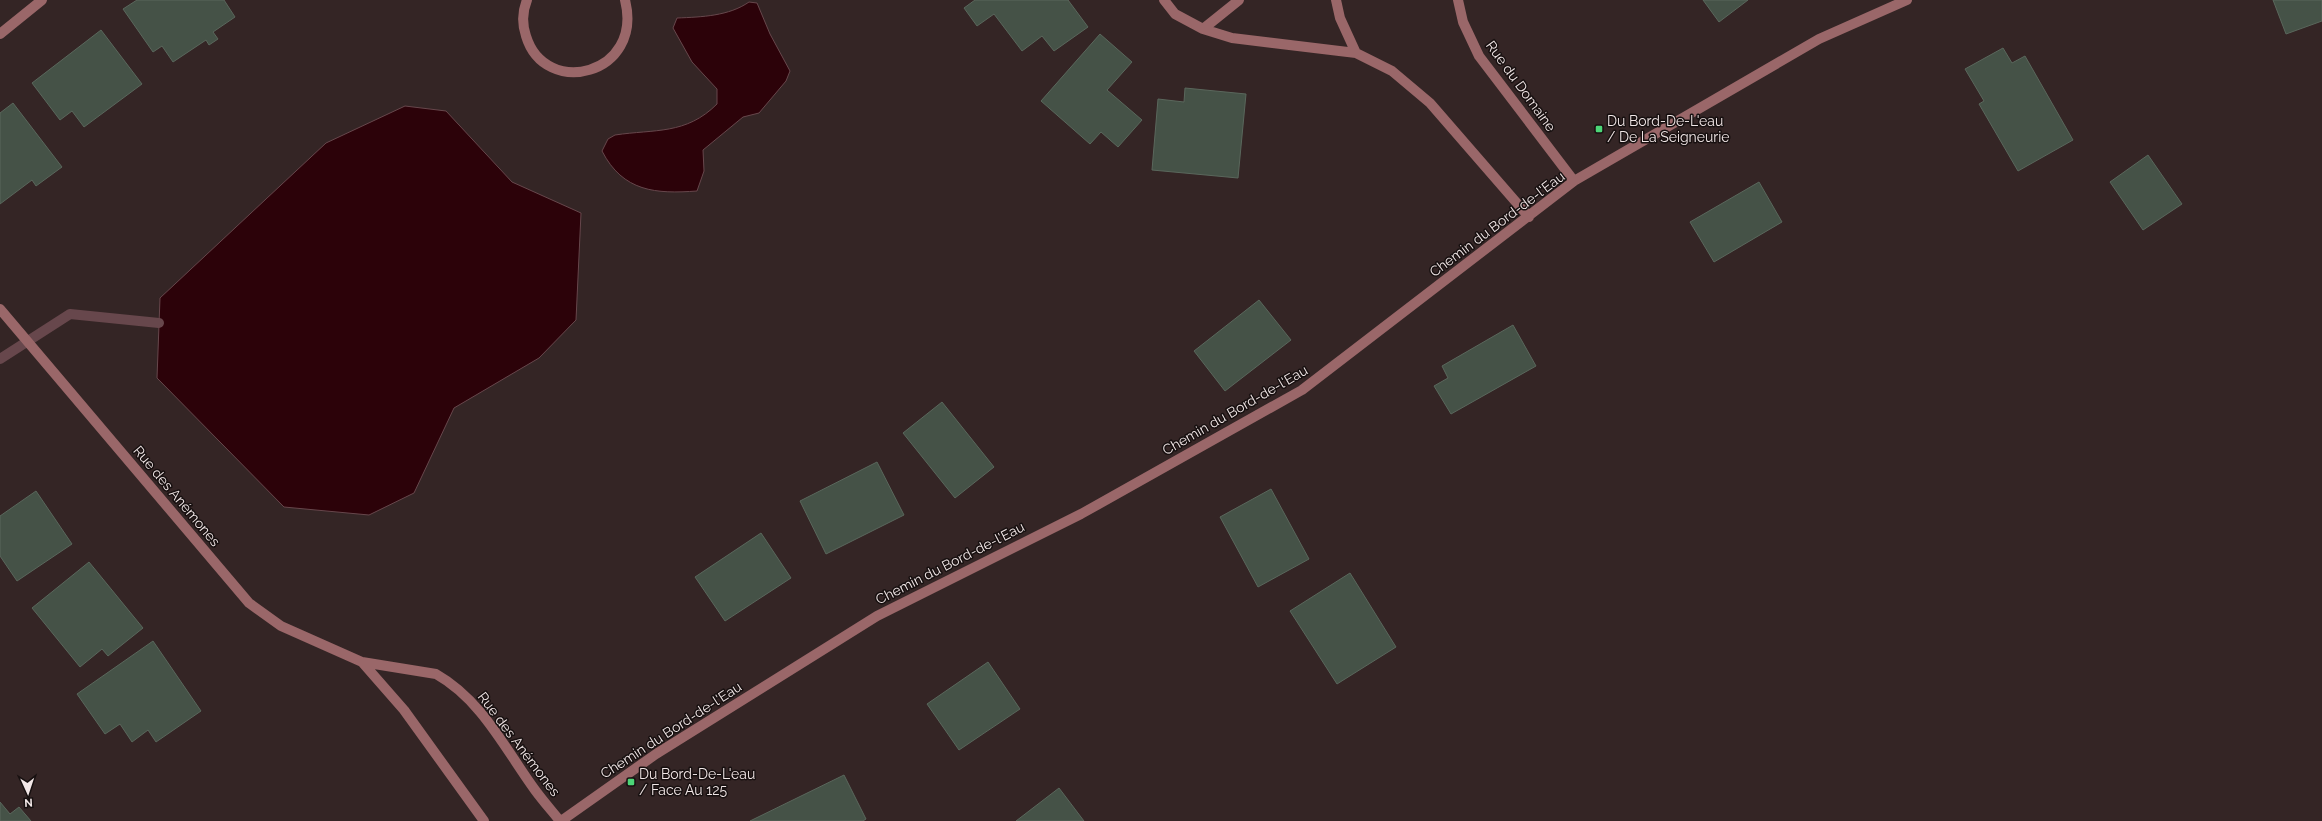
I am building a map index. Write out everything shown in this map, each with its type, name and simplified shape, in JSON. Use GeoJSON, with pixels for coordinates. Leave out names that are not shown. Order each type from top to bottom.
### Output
{"type":"FeatureCollection","features":[{"type":"Feature","properties":{"kind":"street"},"geometry":{"type":"LineString","coordinates":[[0,34],[42,0]]}},
{"type":"Feature","properties":{"kind":"street"},"geometry":{"type":"LineString","coordinates":[[527,0],[524,8],[523,26],[528,43],[539,58],[549,65],[572,72],[590,71],[606,62],[619,50],[627,33],[629,15],[625,0]]}},
{"type":"Feature","properties":{"kind":"street"},"geometry":{"type":"LineString","coordinates":[[1164,0],[1175,14],[1203,29],[1232,38],[1356,53],[1392,71],[1430,103],[1529,217]]}},
{"type":"Feature","properties":{"kind":"street"},"geometry":{"type":"LineString","coordinates":[[1203,29],[1239,0]]}},
{"type":"Feature","properties":{"kind":"street"},"geometry":{"type":"LineString","coordinates":[[1336,0],[1340,18],[1356,53]]}},
{"type":"Feature","properties":{"kind":"street","name":"Rue du Domaine"},"geometry":{"type":"LineString","coordinates":[[1458,0],[1463,22],[1479,56],[1574,181]]}},
{"type":"Feature","properties":{"kind":"street","name":"Chemin du Bord-de-l'Eau"},"geometry":{"type":"LineString","coordinates":[[560,821],[656,754],[877,616],[1081,514],[1302,390],[1574,181],[1819,39],[1906,0]]}},
{"type":"Feature","properties":{"kind":"street","name":"Rue des Anémones"},"geometry":{"type":"LineString","coordinates":[[0,309],[249,603],[281,626],[362,662],[436,674],[450,682],[464,694],[491,725],[535,790],[560,821]]}},
{"type":"Feature","properties":{"kind":"street","name":"Rue des Anémones"},"geometry":{"type":"LineString","coordinates":[[362,662],[404,710],[484,821]]}},
{"type":"Feature","properties":{"kind":"shaded area"},"geometry":{"type":"Polygon","coordinates":[[[749,2],[757,3],[770,34],[790,71],[786,81],[759,113],[743,117],[703,150],[704,171],[697,191],[668,192],[642,188],[620,175],[610,165],[602,151],[608,139],[615,135],[657,131],[682,126],[694,121],[717,104],[717,89],[692,62],[673,28],[677,18],[724,13],[741,7],[749,2]]]}},
{"type":"Feature","properties":{"kind":"shaded area"},"geometry":{"type":"Polygon","coordinates":[[[405,106],[446,111],[512,182],[581,213],[576,320],[539,358],[454,408],[414,493],[369,515],[284,507],[157,378],[160,298],[326,143],[405,106]]]}},
{"type":"Feature","properties":{"kind":"building"},"geometry":{"type":"Polygon","coordinates":[[[137,0],[224,0],[235,17],[213,32],[218,39],[209,45],[206,40],[173,62],[162,46],[153,52],[123,9],[137,0]]]}},
{"type":"Feature","properties":{"kind":"building"},"geometry":{"type":"Polygon","coordinates":[[[975,0],[1068,0],[1088,27],[1054,51],[1042,36],[1022,51],[994,14],[977,26],[964,8],[975,0]]]}},
{"type":"Feature","properties":{"kind":"building"},"geometry":{"type":"Polygon","coordinates":[[[1703,0],[1748,0],[1719,22],[1703,0]]]}},
{"type":"Feature","properties":{"kind":"building"},"geometry":{"type":"Polygon","coordinates":[[[2273,0],[2322,0],[2322,21],[2286,34],[2273,0]]]}},
{"type":"Feature","properties":{"kind":"building"},"geometry":{"type":"Polygon","coordinates":[[[101,30],[142,84],[84,127],[72,111],[60,120],[32,83],[101,30]]]}},
{"type":"Feature","properties":{"kind":"building"},"geometry":{"type":"Polygon","coordinates":[[[1100,34],[1132,62],[1107,90],[1142,120],[1118,147],[1101,132],[1090,144],[1041,101],[1100,34]]]}},
{"type":"Feature","properties":{"kind":"building"},"geometry":{"type":"Polygon","coordinates":[[[2003,48],[2012,63],[2025,56],[2073,140],[2018,171],[1979,104],[1984,101],[1965,69],[2003,48]]]}},
{"type":"Feature","properties":{"kind":"building"},"geometry":{"type":"Polygon","coordinates":[[[1185,88],[1246,94],[1238,178],[1152,170],[1158,99],[1184,102],[1185,88]]]}},
{"type":"Feature","properties":{"kind":"building"},"geometry":{"type":"Polygon","coordinates":[[[13,103],[62,167],[36,186],[32,180],[0,204],[0,113],[13,103]]]}},
{"type":"Feature","properties":{"kind":"building"},"geometry":{"type":"Polygon","coordinates":[[[2148,155],[2182,204],[2143,230],[2110,182],[2148,155]]]}},
{"type":"Feature","properties":{"kind":"building"},"geometry":{"type":"Polygon","coordinates":[[[1759,182],[1782,222],[1714,262],[1690,222],[1759,182]]]}},
{"type":"Feature","properties":{"kind":"building"},"geometry":{"type":"Polygon","coordinates":[[[1259,300],[1291,340],[1225,391],[1194,351],[1259,300]]]}},
{"type":"Feature","properties":{"kind":"building"},"geometry":{"type":"Polygon","coordinates":[[[1513,325],[1536,366],[1451,414],[1434,386],[1448,378],[1442,366],[1513,325]]]}},
{"type":"Feature","properties":{"kind":"building"},"geometry":{"type":"Polygon","coordinates":[[[942,402],[994,467],[955,498],[903,433],[942,402]]]}},
{"type":"Feature","properties":{"kind":"building"},"geometry":{"type":"Polygon","coordinates":[[[877,462],[904,515],[826,554],[800,501],[877,462]]]}},
{"type":"Feature","properties":{"kind":"building"},"geometry":{"type":"Polygon","coordinates":[[[1271,489],[1309,559],[1258,587],[1220,517],[1271,489]]]}},
{"type":"Feature","properties":{"kind":"building"},"geometry":{"type":"Polygon","coordinates":[[[36,491],[72,544],[17,581],[0,556],[0,516],[36,491]]]}},
{"type":"Feature","properties":{"kind":"building"},"geometry":{"type":"Polygon","coordinates":[[[761,533],[791,578],[725,621],[695,577],[761,533]]]}},
{"type":"Feature","properties":{"kind":"building"},"geometry":{"type":"Polygon","coordinates":[[[89,562],[143,628],[108,656],[102,649],[80,667],[32,608],[89,562]]]}},
{"type":"Feature","properties":{"kind":"building"},"geometry":{"type":"Polygon","coordinates":[[[1350,573],[1396,647],[1337,684],[1290,611],[1350,573]]]}},
{"type":"Feature","properties":{"kind":"building"},"geometry":{"type":"Polygon","coordinates":[[[153,641],[201,711],[156,742],[148,730],[132,742],[120,724],[105,734],[77,694],[153,641]]]}},
{"type":"Feature","properties":{"kind":"building"},"geometry":{"type":"Polygon","coordinates":[[[988,662],[1020,709],[959,750],[927,704],[988,662]]]}},
{"type":"Feature","properties":{"kind":"building"},"geometry":{"type":"Polygon","coordinates":[[[844,775],[866,819],[863,821],[750,821],[844,775]]]}},
{"type":"Feature","properties":{"kind":"building"},"geometry":{"type":"Polygon","coordinates":[[[1059,788],[1084,821],[1016,821],[1059,788]]]}},
{"type":"Feature","properties":{"kind":"building"},"geometry":{"type":"Polygon","coordinates":[[[0,802],[10,814],[19,807],[31,821],[0,821],[0,802]]]}},
{"type":"Feature","properties":{"kind":"waterway"},"geometry":{"type":"LineString","coordinates":[[0,359],[70,314],[159,323]]}},
{"type":"Feature","properties":{"kind":"place","name":"Du Bord-De-L'eau / De La Seigneurie"},"geometry":{"type":"Point","coordinates":[1599,129]}},
{"type":"Feature","properties":{"kind":"place","name":"Du Bord-De-L'eau / Face Au 125"},"geometry":{"type":"Point","coordinates":[631,782]}}]}
